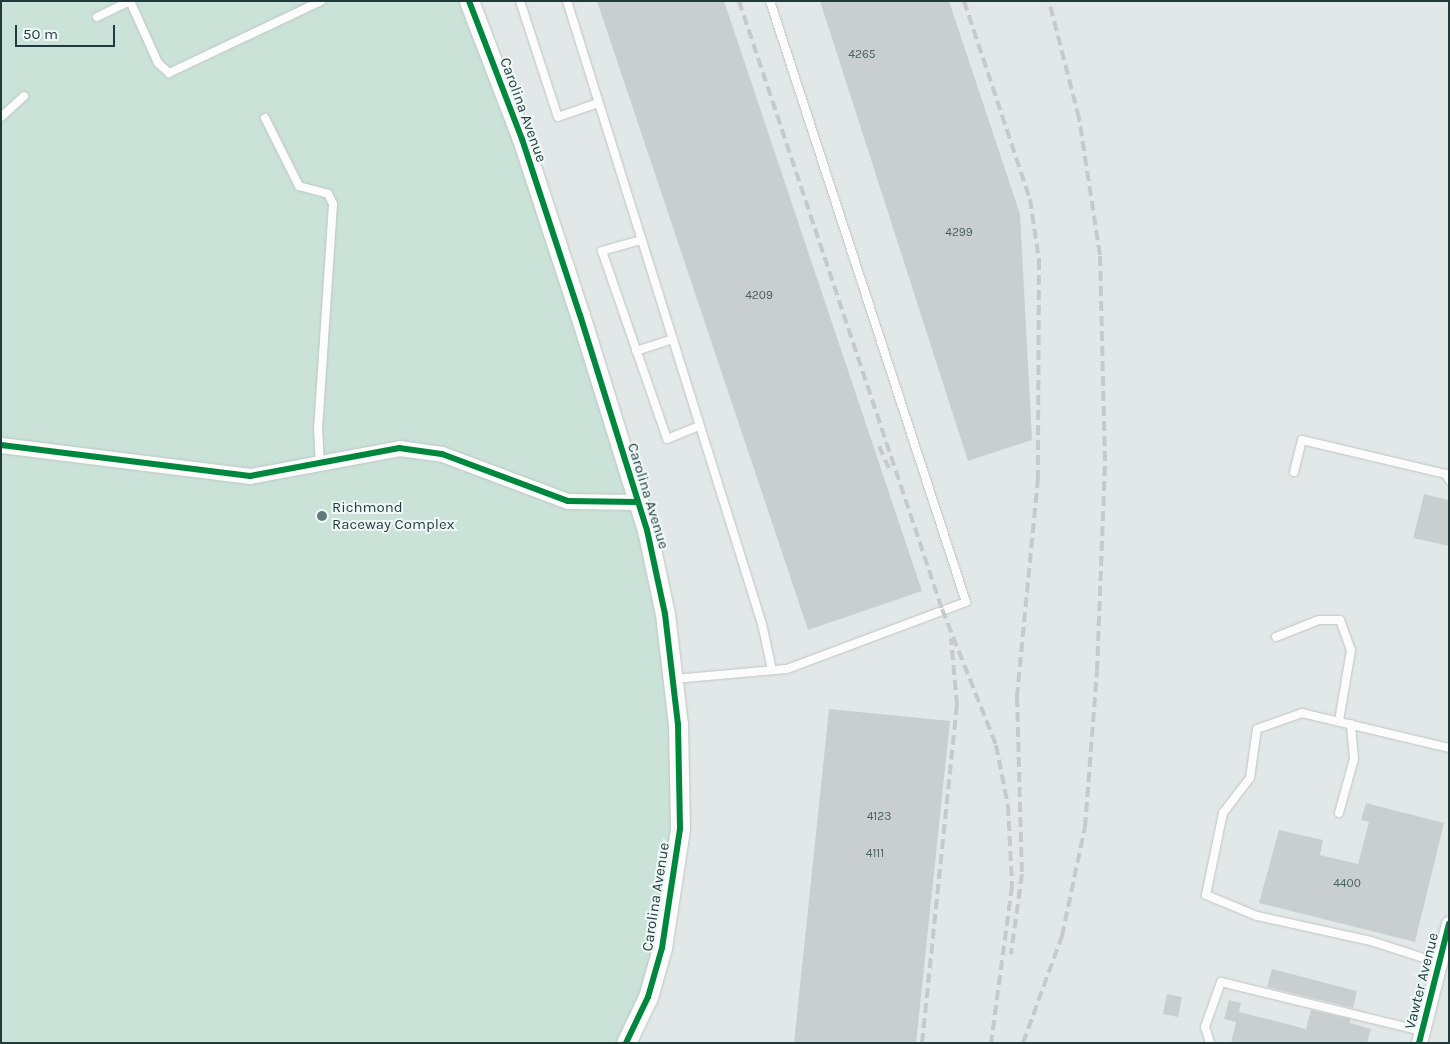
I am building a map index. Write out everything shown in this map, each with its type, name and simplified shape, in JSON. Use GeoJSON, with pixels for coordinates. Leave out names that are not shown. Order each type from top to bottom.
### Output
{"type":"FeatureCollection","features":[{"type":"Feature","properties":{"kind":"street","name":"Carolina Avenue"},"geometry":{"type":"LineString","coordinates":[[469,1],[522,139],[638,502],[654,555],[674,679],[680,764],[676,870],[653,982],[626,1043]]}},
{"type":"Feature","properties":{"kind":"street"},"geometry":{"type":"LineString","coordinates":[[1,445],[250,476],[399,448],[442,454],[568,501],[638,502]]}},
{"type":"Feature","properties":{"kind":"street","name":"Vawter Avenue"},"geometry":{"type":"LineString","coordinates":[[1421,1037],[1449,924]]}},
{"type":"Feature","properties":{"kind":"lane"},"geometry":{"type":"LineString","coordinates":[[96,17],[130,1],[158,63],[169,73],[322,1]]}},
{"type":"Feature","properties":{"kind":"lane"},"geometry":{"type":"LineString","coordinates":[[520,1],[558,118],[598,103]]}},
{"type":"Feature","properties":{"kind":"lane"},"geometry":{"type":"LineString","coordinates":[[566,1],[762,624],[772,670]]}},
{"type":"Feature","properties":{"kind":"lane"},"geometry":{"type":"LineString","coordinates":[[674,679],[787,668],[966,602],[770,1]]}},
{"type":"Feature","properties":{"kind":"lane"},"geometry":{"type":"LineString","coordinates":[[1,117],[24,96]]}},
{"type":"Feature","properties":{"kind":"lane"},"geometry":{"type":"LineString","coordinates":[[265,118],[298,186],[328,194],[333,204],[318,428],[320,462]]}},
{"type":"Feature","properties":{"kind":"lane"},"geometry":{"type":"LineString","coordinates":[[641,240],[602,251],[667,439],[700,426]]}},
{"type":"Feature","properties":{"kind":"lane"},"geometry":{"type":"LineString","coordinates":[[636,351],[673,339]]}},
{"type":"Feature","properties":{"kind":"lane"},"geometry":{"type":"LineString","coordinates":[[1294,472],[1302,440],[1446,474],[1449,480]]}},
{"type":"Feature","properties":{"kind":"lane"},"geometry":{"type":"LineString","coordinates":[[1276,637],[1319,620],[1340,620],[1351,650],[1339,721]]}},
{"type":"Feature","properties":{"kind":"lane"},"geometry":{"type":"LineString","coordinates":[[1439,963],[1372,941],[1257,916],[1206,895],[1223,813],[1250,778],[1257,729],[1302,713],[1449,748]]}},
{"type":"Feature","properties":{"kind":"lane"},"geometry":{"type":"LineString","coordinates":[[1339,813],[1354,759],[1351,724]]}},
{"type":"Feature","properties":{"kind":"lane"},"geometry":{"type":"LineString","coordinates":[[1210,1043],[1205,1027],[1221,982],[1421,1037]]}},
{"type":"Feature","properties":{"kind":"green space","name":"Richmond Raceway Complex"},"geometry":{"type":"Polygon","coordinates":[[[1,1],[469,1],[504,89],[665,614],[676,870],[626,1043],[1,1043],[1,1]]]}},
{"type":"Feature","properties":{"kind":"building"},"geometry":{"type":"Polygon","coordinates":[[[597,1],[724,1],[922,591],[808,630],[597,1]]]}},
{"type":"Feature","properties":{"kind":"building"},"geometry":{"type":"Polygon","coordinates":[[[820,1],[949,1],[1020,214],[1032,440],[968,461],[820,1]]]}},
{"type":"Feature","properties":{"kind":"building"},"geometry":{"type":"Polygon","coordinates":[[[1424,494],[1449,500],[1449,546],[1413,538],[1424,494]]]}},
{"type":"Feature","properties":{"kind":"building"},"geometry":{"type":"Polygon","coordinates":[[[829,709],[950,721],[916,1043],[794,1043],[829,709]]]}},
{"type":"Feature","properties":{"kind":"building"},"geometry":{"type":"Polygon","coordinates":[[[1366,803],[1444,823],[1415,942],[1259,903],[1279,830],[1323,840],[1320,855],[1358,864],[1369,822],[1361,820],[1366,803]]]}},
{"type":"Feature","properties":{"kind":"building"},"geometry":{"type":"Polygon","coordinates":[[[1272,969],[1357,991],[1353,1008],[1267,987],[1272,969]]]}},
{"type":"Feature","properties":{"kind":"building"},"geometry":{"type":"Polygon","coordinates":[[[1167,994],[1182,997],[1178,1017],[1163,1014],[1167,994]]]}},
{"type":"Feature","properties":{"kind":"building"},"geometry":{"type":"Polygon","coordinates":[[[1229,1000],[1241,1003],[1239,1012],[1306,1029],[1311,1010],[1350,1019],[1350,1023],[1371,1029],[1367,1043],[1231,1043],[1236,1022],[1224,1019],[1229,1000]]]}},
{"type":"Feature","properties":{"kind":"railway"},"geometry":{"type":"LineString","coordinates":[[739,1],[942,609],[996,745],[1008,806],[1012,886],[991,1043]]}},
{"type":"Feature","properties":{"kind":"railway"},"geometry":{"type":"LineString","coordinates":[[964,1],[1030,199],[1039,260],[1038,478],[1017,697],[1022,874],[1011,954]]}},
{"type":"Feature","properties":{"kind":"railway"},"geometry":{"type":"LineString","coordinates":[[1023,1043],[1062,936],[1085,827],[1097,671],[1105,461],[1100,255],[1079,118],[1049,1]]}},
{"type":"Feature","properties":{"kind":"railway"},"geometry":{"type":"LineString","coordinates":[[879,446],[889,468]]}},
{"type":"Feature","properties":{"kind":"railway"},"geometry":{"type":"LineString","coordinates":[[922,1043],[957,705],[951,638]]}},
{"type":"Feature","properties":{"kind":"cycle path"},"geometry":{"type":"LineString","coordinates":[[469,1],[522,139],[580,315],[647,530],[665,614],[678,724],[680,829],[662,948],[648,997],[626,1043]]}},
{"type":"Feature","properties":{"kind":"cycle path"},"geometry":{"type":"LineString","coordinates":[[1,445],[250,476],[399,448],[442,454],[568,501],[637,502]]}},
{"type":"Feature","properties":{"kind":"cycle path"},"geometry":{"type":"LineString","coordinates":[[1419,1043],[1449,924]]}},
{"type":"Feature","properties":{"kind":"place","name":"Richmond Raceway Complex"},"geometry":{"type":"Point","coordinates":[322,516]}}]}
